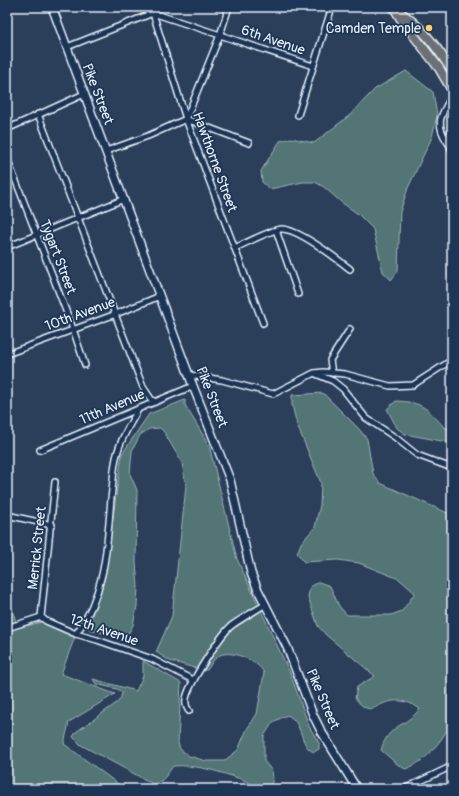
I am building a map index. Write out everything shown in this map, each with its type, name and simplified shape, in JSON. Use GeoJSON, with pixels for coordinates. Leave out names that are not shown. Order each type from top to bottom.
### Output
{"type":"FeatureCollection","features":[{"type":"Feature","properties":{"kind":"main road","name":"Pike Street"},"geometry":{"type":"LineString","coordinates":[[52,7],[193,386],[230,480],[251,574],[288,647],[320,731],[357,789]]}},
{"type":"Feature","properties":{"kind":"main road"},"geometry":{"type":"LineString","coordinates":[[393,8],[410,19],[423,32],[435,45],[452,70]]}},
{"type":"Feature","properties":{"kind":"main road"},"geometry":{"type":"LineString","coordinates":[[393,8],[439,68],[452,90]]}},
{"type":"Feature","properties":{"kind":"street","name":"Hawthorne Street"},"geometry":{"type":"LineString","coordinates":[[151,7],[186,119],[263,323]]}},
{"type":"Feature","properties":{"kind":"street"},"geometry":{"type":"LineString","coordinates":[[106,151],[148,136],[186,119],[220,34],[229,7]]}},
{"type":"Feature","properties":{"kind":"street"},"geometry":{"type":"LineString","coordinates":[[298,115],[332,7]]}},
{"type":"Feature","properties":{"kind":"street"},"geometry":{"type":"LineString","coordinates":[[67,47],[153,13]]}},
{"type":"Feature","properties":{"kind":"street","name":"6th Avenue"},"geometry":{"type":"LineString","coordinates":[[153,13],[313,66]]}},
{"type":"Feature","properties":{"kind":"street"},"geometry":{"type":"LineString","coordinates":[[7,129],[84,94]]}},
{"type":"Feature","properties":{"kind":"street"},"geometry":{"type":"LineString","coordinates":[[452,96],[444,109],[441,119],[441,133],[452,150]]}},
{"type":"Feature","properties":{"kind":"street"},"geometry":{"type":"LineString","coordinates":[[38,114],[143,387],[151,399],[155,402]]}},
{"type":"Feature","properties":{"kind":"street"},"geometry":{"type":"LineString","coordinates":[[186,119],[249,143]]}},
{"type":"Feature","properties":{"kind":"street"},"geometry":{"type":"LineString","coordinates":[[448,143],[449,135],[452,130]]}},
{"type":"Feature","properties":{"kind":"street","name":"Tygart Street"},"geometry":{"type":"LineString","coordinates":[[7,158],[73,329],[85,365]]}},
{"type":"Feature","properties":{"kind":"street"},"geometry":{"type":"LineString","coordinates":[[7,247],[124,199]]}},
{"type":"Feature","properties":{"kind":"street"},"geometry":{"type":"LineString","coordinates":[[235,248],[276,230],[287,229],[316,244],[350,269]]}},
{"type":"Feature","properties":{"kind":"street"},"geometry":{"type":"LineString","coordinates":[[276,230],[298,294]]}},
{"type":"Feature","properties":{"kind":"street","name":"10th Avenue"},"geometry":{"type":"LineString","coordinates":[[7,354],[116,314],[160,296]]}},
{"type":"Feature","properties":{"kind":"street"},"geometry":{"type":"LineString","coordinates":[[332,373],[330,360],[350,329]]}},
{"type":"Feature","properties":{"kind":"street"},"geometry":{"type":"LineString","coordinates":[[189,375],[222,380],[273,394],[314,373],[323,372],[345,374],[390,386],[413,385],[452,360]]}},
{"type":"Feature","properties":{"kind":"street"},"geometry":{"type":"LineString","coordinates":[[314,373],[333,381],[343,389],[366,418],[396,438],[417,455],[452,468]]}},
{"type":"Feature","properties":{"kind":"street","name":"11th Avenue"},"geometry":{"type":"LineString","coordinates":[[40,450],[193,386]]}},
{"type":"Feature","properties":{"kind":"street"},"geometry":{"type":"LineString","coordinates":[[76,634],[82,626],[96,597],[105,563],[116,458],[128,427],[139,408]]}},
{"type":"Feature","properties":{"kind":"street","name":"Merrick Street"},"geometry":{"type":"LineString","coordinates":[[41,617],[52,525],[55,482]]}},
{"type":"Feature","properties":{"kind":"street"},"geometry":{"type":"LineString","coordinates":[[7,515],[52,525]]}},
{"type":"Feature","properties":{"kind":"street"},"geometry":{"type":"LineString","coordinates":[[189,711],[186,706],[186,699],[193,680],[231,626],[266,604]]}},
{"type":"Feature","properties":{"kind":"street"},"geometry":{"type":"LineString","coordinates":[[7,628],[41,617]]}},
{"type":"Feature","properties":{"kind":"street","name":"12th Avenue"},"geometry":{"type":"LineString","coordinates":[[41,617],[46,622],[76,634],[152,659],[193,680]]}},
{"type":"Feature","properties":{"kind":"street"},"geometry":{"type":"LineString","coordinates":[[404,789],[452,766]]}},
{"type":"Feature","properties":{"kind":"green space"},"geometry":{"type":"Polygon","coordinates":[[[406,71],[433,92],[437,115],[432,137],[408,188],[400,212],[398,271],[391,280],[383,272],[373,229],[358,214],[324,187],[315,182],[303,182],[270,189],[262,182],[261,171],[280,141],[291,138],[314,143],[350,115],[375,89],[406,71]]]}},
{"type":"Feature","properties":{"kind":"green space"},"geometry":{"type":"Polygon","coordinates":[[[323,393],[367,439],[373,474],[380,483],[452,515],[452,722],[433,750],[427,756],[413,766],[405,769],[381,750],[384,742],[392,731],[420,709],[414,705],[400,701],[387,702],[369,709],[360,704],[355,698],[357,687],[375,676],[326,635],[318,626],[308,597],[310,587],[319,582],[330,586],[339,606],[347,615],[391,615],[402,611],[415,593],[399,579],[359,563],[338,560],[304,562],[297,553],[301,543],[315,527],[320,505],[321,483],[297,425],[292,405],[292,395],[323,393]]]}},
{"type":"Feature","properties":{"kind":"green space"},"geometry":{"type":"Polygon","coordinates":[[[185,400],[185,405],[209,445],[237,559],[290,673],[309,726],[319,743],[319,749],[314,752],[309,749],[303,740],[296,723],[287,715],[273,722],[264,736],[264,761],[272,771],[273,778],[270,789],[258,787],[241,779],[216,771],[190,766],[173,766],[160,782],[153,784],[81,745],[73,737],[76,732],[118,702],[121,697],[122,692],[117,689],[96,684],[93,679],[136,691],[143,676],[143,661],[181,683],[178,743],[180,749],[189,756],[206,761],[224,761],[238,750],[247,729],[257,714],[264,673],[261,668],[250,660],[235,655],[222,654],[213,661],[207,670],[202,670],[170,661],[156,652],[172,616],[186,486],[182,463],[164,432],[160,428],[149,429],[140,435],[132,451],[130,474],[137,490],[136,562],[138,587],[137,606],[133,625],[127,636],[122,639],[89,629],[113,517],[122,454],[149,414],[185,400]]]}},
{"type":"Feature","properties":{"kind":"green space"},"geometry":{"type":"Polygon","coordinates":[[[396,401],[419,405],[429,411],[445,428],[452,428],[452,443],[405,434],[397,428],[387,409],[396,401]]]}},
{"type":"Feature","properties":{"kind":"green space"},"geometry":{"type":"Polygon","coordinates":[[[7,586],[18,628],[46,621],[76,634],[61,674],[115,694],[69,722],[64,744],[125,789],[7,789],[7,586]]]}},
{"type":"Feature","properties":{"kind":"place","name":"Camden Temple"},"geometry":{"type":"Point","coordinates":[429,28]}}]}
